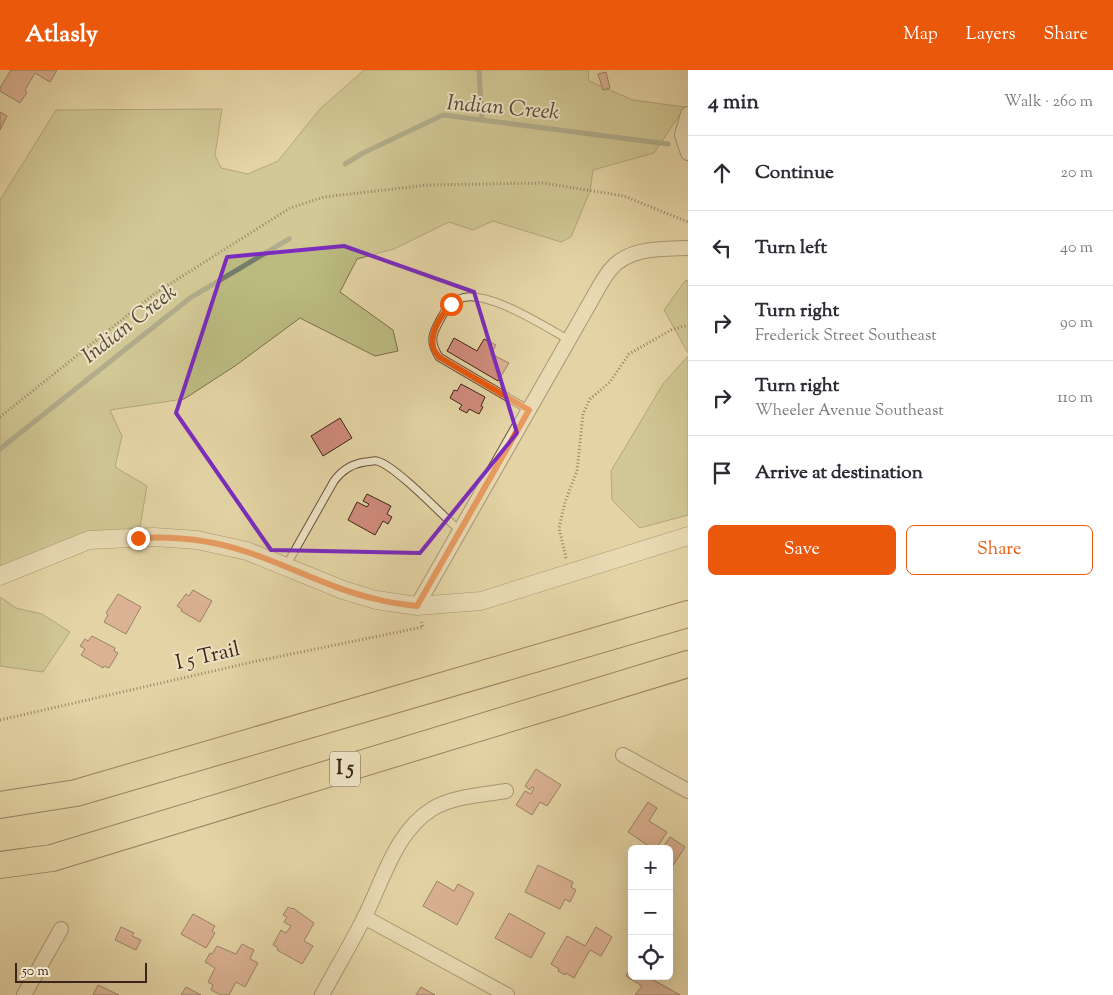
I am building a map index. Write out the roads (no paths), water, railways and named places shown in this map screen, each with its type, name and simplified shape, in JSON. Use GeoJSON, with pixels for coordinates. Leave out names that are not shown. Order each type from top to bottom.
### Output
{"type":"FeatureCollection","features":[{"type":"Feature","properties":{"kind":"highway","name":"I 5"},"geometry":{"type":"LineString","coordinates":[[0,806],[76,793],[688,614]]}},
{"type":"Feature","properties":{"kind":"highway","name":"I 5"},"geometry":{"type":"LineString","coordinates":[[0,865],[52,858],[688,664]]}},
{"type":"Feature","properties":{"kind":"street"},"geometry":{"type":"LineString","coordinates":[[688,114],[682,135],[688,153]]}},
{"type":"Feature","properties":{"kind":"street"},"geometry":{"type":"LineString","coordinates":[[417,606],[611,269],[620,261],[642,252],[688,248]]}},
{"type":"Feature","properties":{"kind":"street"},"geometry":{"type":"LineString","coordinates":[[0,576],[89,540],[154,537],[197,540],[247,551],[343,590],[376,600],[417,606],[481,601],[688,536]]}},
{"type":"Feature","properties":{"kind":"street"},"geometry":{"type":"LineString","coordinates":[[622,755],[688,791]]}},
{"type":"Feature","properties":{"kind":"street"},"geometry":{"type":"LineString","coordinates":[[322,995],[364,917],[394,852],[404,837],[422,817],[432,809],[452,802],[506,791]]}},
{"type":"Feature","properties":{"kind":"street"},"geometry":{"type":"LineString","coordinates":[[364,917],[507,995]]}},
{"type":"Feature","properties":{"kind":"street"},"geometry":{"type":"LineString","coordinates":[[24,995],[61,929]]}},
{"type":"Feature","properties":{"kind":"lane"},"geometry":{"type":"LineString","coordinates":[[529,410],[439,357],[432,347],[434,332],[442,316],[451,304],[461,298],[478,297],[515,310],[569,340]]}},
{"type":"Feature","properties":{"kind":"lane"},"geometry":{"type":"LineString","coordinates":[[286,567],[334,481],[341,471],[355,464],[376,461],[390,468],[460,531]]}},
{"type":"Feature","properties":{"kind":"waterway"},"geometry":{"type":"LineString","coordinates":[[479,70],[482,120]]}},
{"type":"Feature","properties":{"kind":"waterway","name":"Indian Creek"},"geometry":{"type":"LineString","coordinates":[[345,164],[363,153],[443,115],[668,144]]}},
{"type":"Feature","properties":{"kind":"waterway","name":"Indian Creek"},"geometry":{"type":"LineString","coordinates":[[0,449],[190,298],[289,239]]}}]}
